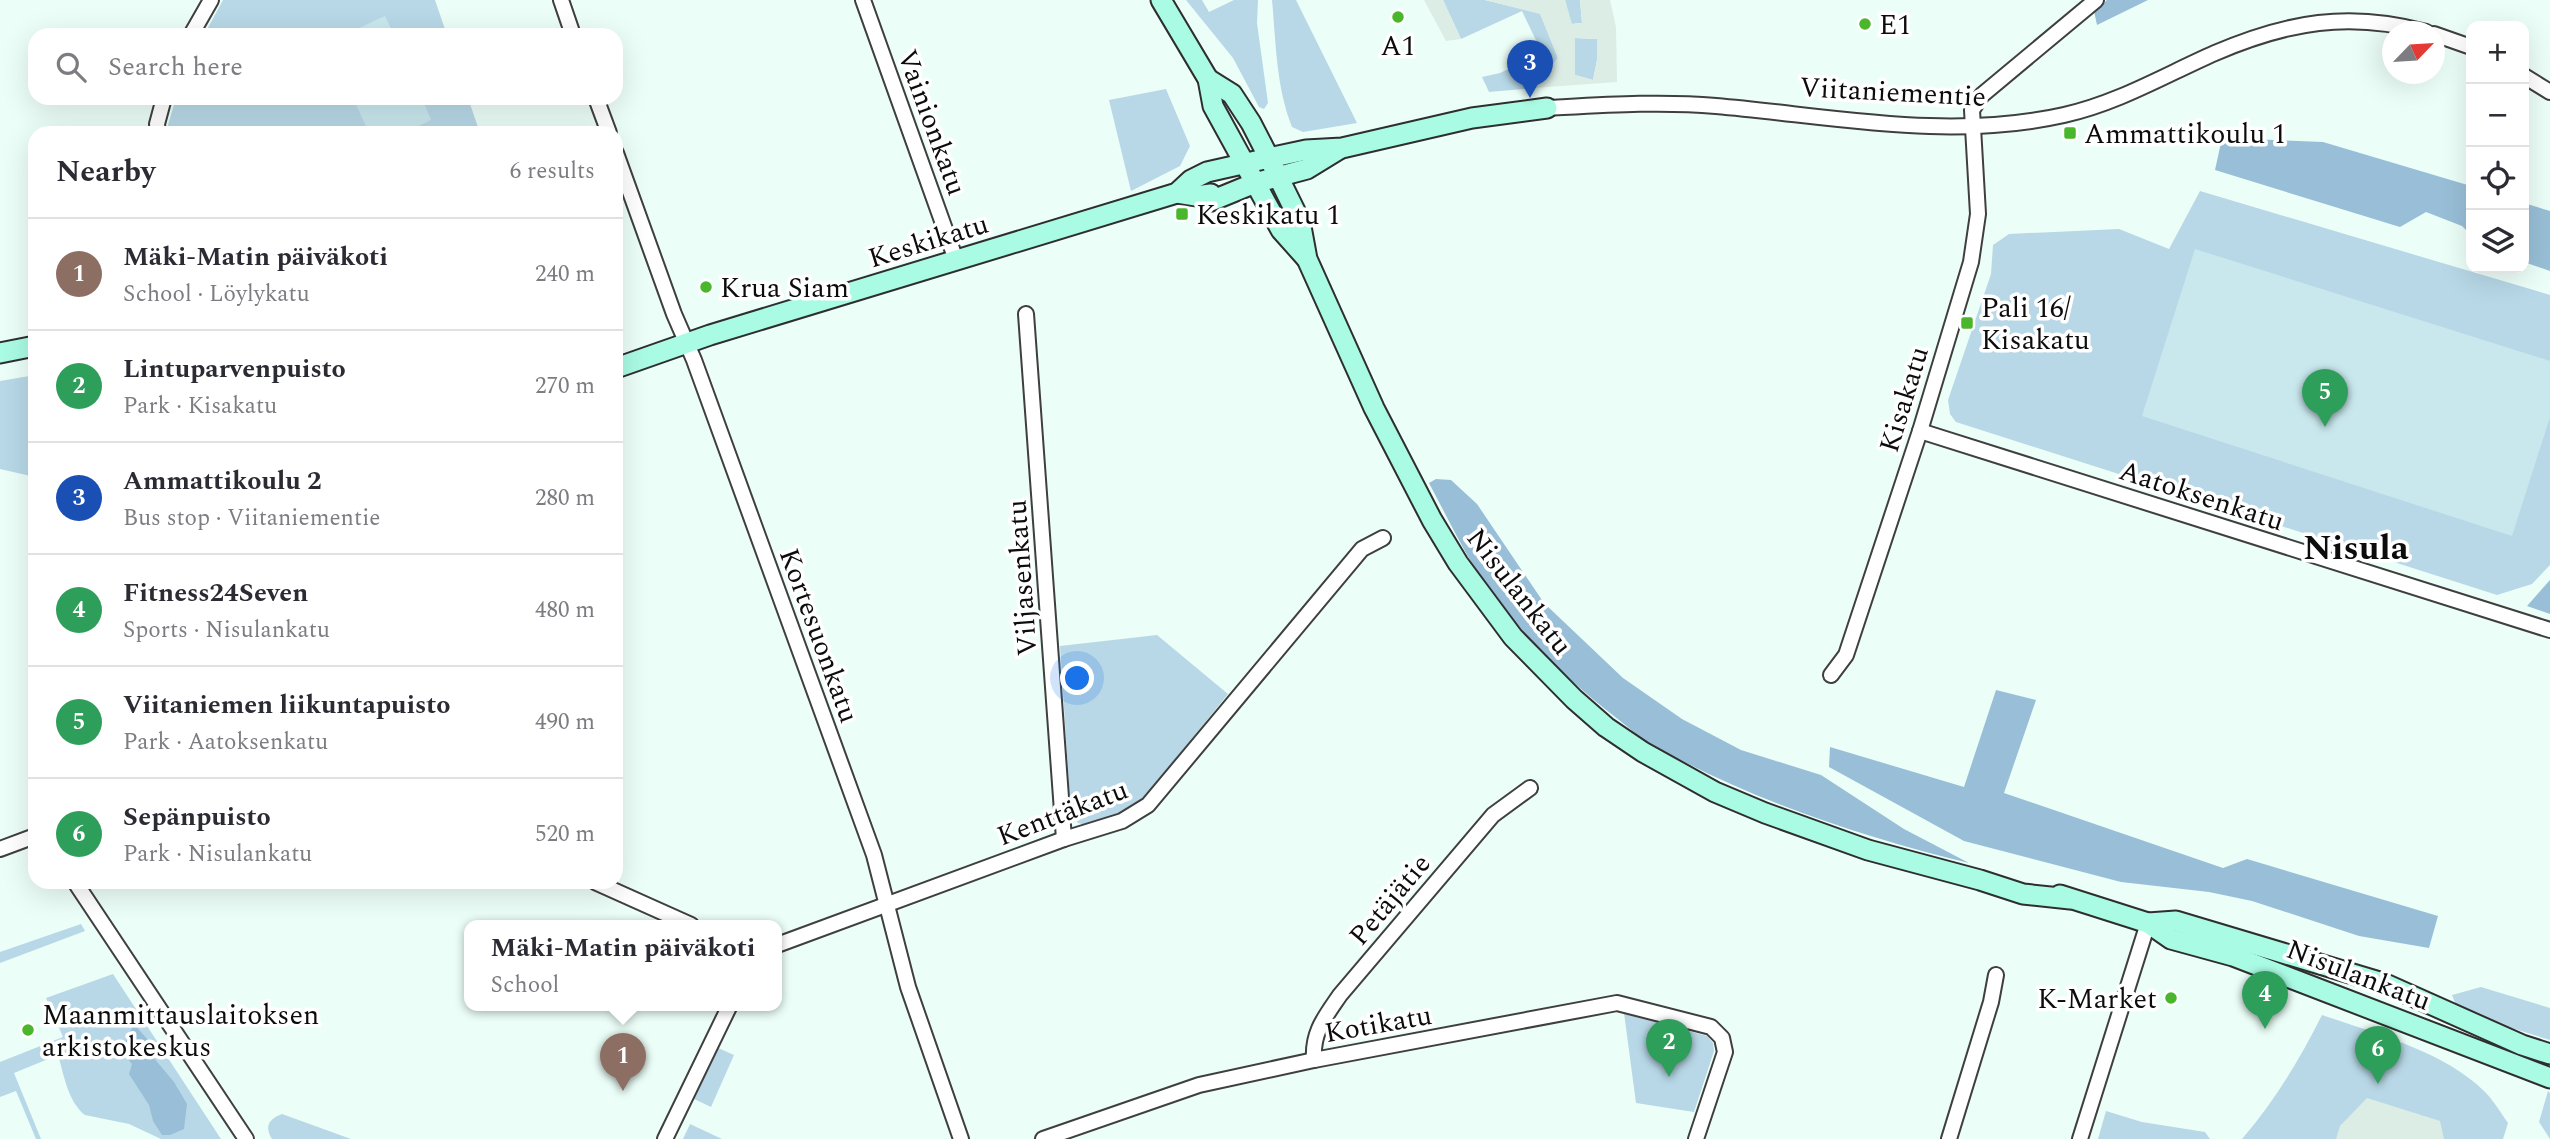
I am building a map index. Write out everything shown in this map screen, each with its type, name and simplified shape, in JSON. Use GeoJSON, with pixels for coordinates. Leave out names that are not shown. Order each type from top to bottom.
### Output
{"type":"FeatureCollection","features":[{"type":"Feature","properties":{"kind":"main road","name":"Nisulankatu"},"geometry":{"type":"LineString","coordinates":[[1161,0],[1208,79],[1213,106],[1280,230],[1307,259]]}},
{"type":"Feature","properties":{"kind":"main road","name":"Nisulankatu"},"geometry":{"type":"LineString","coordinates":[[1208,79],[1233,94],[1279,177],[1300,221],[1307,259],[1374,408],[1432,520],[1458,563],[1513,637],[1574,699],[1606,727],[1643,752],[1715,792],[1765,813],[1868,850],[1980,880],[2026,881],[2070,899],[2148,923],[2171,939],[2233,956],[2550,1079]]}},
{"type":"Feature","properties":{"kind":"main road","name":"Viitaniementie"},"geometry":{"type":"LineString","coordinates":[[1269,158],[1306,150],[1342,148],[1472,118],[1547,108]]}},
{"type":"Feature","properties":{"kind":"main road","name":"Viitaniementie"},"geometry":{"type":"LineString","coordinates":[[1255,183],[1307,169],[1342,148]]}},
{"type":"Feature","properties":{"kind":"main road","name":"Keskikatu"},"geometry":{"type":"LineString","coordinates":[[1177,193],[1191,180],[1207,172],[1269,158]]}},
{"type":"Feature","properties":{"kind":"main road","name":"Keskikatu"},"geometry":{"type":"LineString","coordinates":[[623,366],[686,343],[1177,193],[1196,196],[1211,194],[1211,201],[1255,183]]}},
{"type":"Feature","properties":{"kind":"main road"},"geometry":{"type":"LineString","coordinates":[[0,353],[28,347]]}},
{"type":"Feature","properties":{"kind":"main road","name":"Nisulankatu"},"geometry":{"type":"LineString","coordinates":[[2148,923],[2176,921],[2383,983],[2522,1045],[2550,1054]]}},
{"type":"Feature","properties":{"kind":"street"},"geometry":{"type":"LineString","coordinates":[[195,28],[211,0]]}},
{"type":"Feature","properties":{"kind":"street"},"geometry":{"type":"LineString","coordinates":[[561,0],[571,28]]}},
{"type":"Feature","properties":{"kind":"street","name":"Vainionkatu"},"geometry":{"type":"LineString","coordinates":[[863,0],[956,260]]}},
{"type":"Feature","properties":{"kind":"street"},"geometry":{"type":"LineString","coordinates":[[1972,127],[1972,110],[1982,95],[2096,0]]}},
{"type":"Feature","properties":{"kind":"street","name":"Viitaniementie"},"geometry":{"type":"LineString","coordinates":[[1547,108],[1620,104],[1713,106],[1907,126],[2001,125],[2063,115],[2102,104],[2146,87],[2214,54],[2259,36],[2295,26],[2352,20],[2382,23]]}},
{"type":"Feature","properties":{"kind":"street"},"geometry":{"type":"LineString","coordinates":[[2445,38],[2466,45]]}},
{"type":"Feature","properties":{"kind":"street"},"geometry":{"type":"LineString","coordinates":[[2529,79],[2550,92]]}},
{"type":"Feature","properties":{"kind":"street"},"geometry":{"type":"LineString","coordinates":[[157,126],[162,105]]}},
{"type":"Feature","properties":{"kind":"street"},"geometry":{"type":"LineString","coordinates":[[599,105],[606,126]]}},
{"type":"Feature","properties":{"kind":"street","name":"Kisakatu"},"geometry":{"type":"LineString","coordinates":[[1831,675],[1846,655],[1920,431],[1971,262],[1978,214],[1972,127]]}},
{"type":"Feature","properties":{"kind":"street","name":"Kortesuonkatu"},"geometry":{"type":"LineString","coordinates":[[623,172],[698,369],[874,855],[908,987],[961,1139]]}},
{"type":"Feature","properties":{"kind":"street","name":"Viljasenkatu"},"geometry":{"type":"LineString","coordinates":[[1026,314],[1064,839]]}},
{"type":"Feature","properties":{"kind":"street","name":"Aatoksenkatu"},"geometry":{"type":"LineString","coordinates":[[1920,431],[2550,630]]}},
{"type":"Feature","properties":{"kind":"street","name":"Kenttäkatu"},"geometry":{"type":"LineString","coordinates":[[782,943],[1064,839],[1122,821],[1148,805],[1362,549],[1383,538]]}},
{"type":"Feature","properties":{"kind":"street","name":"Petäjätie"},"geometry":{"type":"LineString","coordinates":[[1314,1060],[1312,1043],[1322,1021],[1340,995],[1493,815],[1530,788]]}},
{"type":"Feature","properties":{"kind":"street"},"geometry":{"type":"LineString","coordinates":[[0,849],[28,839]]}},
{"type":"Feature","properties":{"kind":"street"},"geometry":{"type":"LineString","coordinates":[[80,889],[246,1139]]}},
{"type":"Feature","properties":{"kind":"street"},"geometry":{"type":"LineString","coordinates":[[611,889],[680,920]]}},
{"type":"Feature","properties":{"kind":"street"},"geometry":{"type":"LineString","coordinates":[[2080,1139],[2148,923]]}},
{"type":"Feature","properties":{"kind":"street"},"geometry":{"type":"LineString","coordinates":[[1949,1139],[1991,1002],[1996,975]]}},
{"type":"Feature","properties":{"kind":"street","name":"Kotikatu"},"geometry":{"type":"LineString","coordinates":[[1043,1139],[1199,1085],[1314,1060],[1617,1003],[1711,1027],[1722,1038],[1725,1052],[1696,1139]]}},
{"type":"Feature","properties":{"kind":"street"},"geometry":{"type":"LineString","coordinates":[[665,1139],[727,1011]]}},
{"type":"Feature","properties":{"kind":"shaded area"},"geometry":{"type":"Polygon","coordinates":[[[223,0],[435,0],[445,28],[208,28],[223,0]]]}},
{"type":"Feature","properties":{"kind":"shaded area"},"geometry":{"type":"Polygon","coordinates":[[[1186,0],[1202,0],[1209,12],[1234,0],[1258,0],[1257,23],[1268,103],[1264,109],[1259,107],[1233,58],[1186,0]]]}},
{"type":"Feature","properties":{"kind":"shaded area"},"geometry":{"type":"Polygon","coordinates":[[[1272,0],[1296,0],[1357,123],[1303,132],[1292,127],[1280,80],[1272,0]]]}},
{"type":"Feature","properties":{"kind":"shaded area"},"geometry":{"type":"Polygon","coordinates":[[[1424,0],[1443,0],[1461,39],[1446,41],[1424,0]]]}},
{"type":"Feature","properties":{"kind":"shaded area"},"geometry":{"type":"Polygon","coordinates":[[[1443,0],[1485,0],[1540,13],[1558,58],[1534,88],[1489,92],[1482,77],[1500,73],[1542,53],[1522,11],[1461,39],[1443,0]]]}},
{"type":"Feature","properties":{"kind":"shaded area"},"geometry":{"type":"Polygon","coordinates":[[[1485,0],[1565,0],[1572,24],[1582,23],[1580,0],[1610,0],[1616,27],[1617,82],[1534,88],[1558,58],[1540,14],[1485,0]],[[1575,38],[1575,75],[1593,80],[1597,39],[1575,38]]]}},
{"type":"Feature","properties":{"kind":"shaded area"},"geometry":{"type":"Polygon","coordinates":[[[1565,0],[1580,0],[1582,23],[1571,24],[1565,0]]]}},
{"type":"Feature","properties":{"kind":"shaded area"},"geometry":{"type":"Polygon","coordinates":[[[2107,0],[2148,0],[2097,25],[2094,11],[2107,0]]]}},
{"type":"Feature","properties":{"kind":"shaded area"},"geometry":{"type":"Polygon","coordinates":[[[385,16],[391,28],[359,28],[385,16]]]}},
{"type":"Feature","properties":{"kind":"shaded area"},"geometry":{"type":"Polygon","coordinates":[[[1575,38],[1597,39],[1593,80],[1575,75],[1575,38]]]}},
{"type":"Feature","properties":{"kind":"shaded area"},"geometry":{"type":"Polygon","coordinates":[[[1166,89],[1190,146],[1180,166],[1131,191],[1109,100],[1166,89]]]}},
{"type":"Feature","properties":{"kind":"shaded area"},"geometry":{"type":"Polygon","coordinates":[[[174,105],[470,105],[478,126],[168,126],[174,105]]]}},
{"type":"Feature","properties":{"kind":"shaded area"},"geometry":{"type":"Polygon","coordinates":[[[356,105],[425,105],[431,120],[419,126],[366,126],[356,105]]]}},
{"type":"Feature","properties":{"kind":"shaded area"},"geometry":{"type":"Polygon","coordinates":[[[2222,138],[2323,142],[2466,185],[2466,230],[2426,212],[2400,227],[2215,170],[2222,138]]]}},
{"type":"Feature","properties":{"kind":"shaded area"},"geometry":{"type":"Polygon","coordinates":[[[2200,191],[2466,270],[2466,273],[2476,273],[2550,295],[2550,565],[2532,584],[2497,595],[1956,422],[1950,414],[1948,400],[1991,274],[1993,245],[2009,234],[2119,229],[2169,249],[2200,191]]]}},
{"type":"Feature","properties":{"kind":"shaded area"},"geometry":{"type":"Polygon","coordinates":[[[2529,205],[2550,211],[2550,271],[2529,264],[2529,205]]]}},
{"type":"Feature","properties":{"kind":"shaded area"},"geometry":{"type":"Polygon","coordinates":[[[2195,249],[2550,361],[2550,417],[2512,536],[2142,416],[2195,249]]]}},
{"type":"Feature","properties":{"kind":"shaded area"},"geometry":{"type":"Polygon","coordinates":[[[28,376],[28,475],[0,469],[0,381],[28,376]]]}},
{"type":"Feature","properties":{"kind":"shaded area"},"geometry":{"type":"Polygon","coordinates":[[[1436,479],[1451,480],[1477,504],[1544,603],[1623,678],[1682,719],[1741,750],[1821,775],[1904,829],[1969,863],[1888,841],[1805,814],[1724,781],[1641,737],[1558,668],[1504,610],[1473,564],[1429,483],[1436,479]]]}},
{"type":"Feature","properties":{"kind":"shaded area"},"geometry":{"type":"Polygon","coordinates":[[[2550,580],[2550,614],[2527,606],[2550,580]]]}},
{"type":"Feature","properties":{"kind":"shaded area"},"geometry":{"type":"Polygon","coordinates":[[[1157,635],[1228,694],[1142,800],[1118,815],[1086,825],[1078,823],[1071,815],[1060,646],[1157,635]]]}},
{"type":"Feature","properties":{"kind":"shaded area"},"geometry":{"type":"Polygon","coordinates":[[[1996,690],[2036,700],[2004,793],[2223,868],[2247,859],[2438,916],[2429,948],[2359,936],[2252,901],[2209,892],[2121,882],[1964,841],[1829,767],[1830,747],[1964,787],[1996,690]]]}},
{"type":"Feature","properties":{"kind":"shaded area"},"geometry":{"type":"Polygon","coordinates":[[[81,924],[85,931],[0,963],[0,952],[81,924]]]}},
{"type":"Feature","properties":{"kind":"shaded area"},"geometry":{"type":"Polygon","coordinates":[[[113,974],[221,1139],[161,1139],[129,1124],[85,1115],[74,1103],[58,1055],[14,1073],[41,1139],[36,1139],[16,1091],[0,1097],[0,1062],[63,1037],[46,998],[113,974]]]}},
{"type":"Feature","properties":{"kind":"shaded area"},"geometry":{"type":"Polygon","coordinates":[[[2481,987],[2550,1008],[2550,1040],[2502,1025],[2456,1005],[2452,995],[2481,987]]]}},
{"type":"Feature","properties":{"kind":"shaded area"},"geometry":{"type":"Polygon","coordinates":[[[1624,1013],[1707,1036],[1713,1043],[1714,1051],[1694,1112],[1636,1103],[1624,1013]]]}},
{"type":"Feature","properties":{"kind":"shaded area"},"geometry":{"type":"Polygon","coordinates":[[[2322,1015],[2408,1045],[2469,1078],[2488,1096],[2508,1123],[2503,1139],[2242,1139],[2286,1080],[2322,1015]]]}},
{"type":"Feature","properties":{"kind":"shaded area"},"geometry":{"type":"Polygon","coordinates":[[[134,1024],[148,1040],[153,1057],[174,1082],[187,1104],[184,1129],[170,1135],[162,1135],[153,1121],[149,1105],[129,1074],[132,1064],[121,1051],[134,1024]]]}},
{"type":"Feature","properties":{"kind":"shaded area"},"geometry":{"type":"Polygon","coordinates":[[[716,1047],[734,1055],[711,1107],[692,1098],[716,1047]]]}},
{"type":"Feature","properties":{"kind":"shaded area"},"geometry":{"type":"Polygon","coordinates":[[[2548,1091],[2550,1093],[2550,1139],[2539,1122],[2548,1091]]]}},
{"type":"Feature","properties":{"kind":"shaded area"},"geometry":{"type":"Polygon","coordinates":[[[2367,1098],[2440,1121],[2444,1139],[2336,1139],[2340,1126],[2367,1098]]]}},
{"type":"Feature","properties":{"kind":"shaded area"},"geometry":{"type":"Polygon","coordinates":[[[2106,1111],[2142,1122],[2205,1132],[2210,1139],[2098,1139],[2106,1111]]]}},
{"type":"Feature","properties":{"kind":"shaded area"},"geometry":{"type":"Polygon","coordinates":[[[282,1114],[351,1139],[272,1139],[268,1130],[269,1123],[282,1114]]]}},
{"type":"Feature","properties":{"kind":"shaded area"},"geometry":{"type":"Polygon","coordinates":[[[690,1124],[722,1139],[683,1139],[690,1124]]]}},
{"type":"Feature","properties":{"kind":"place","name":"A1"},"geometry":{"type":"Point","coordinates":[1398,17]}},
{"type":"Feature","properties":{"kind":"place","name":"E1"},"geometry":{"type":"Point","coordinates":[1865,24]}},
{"type":"Feature","properties":{"kind":"place","name":"Ammattikoulu 2"},"geometry":{"type":"Point","coordinates":[1530,98]}},
{"type":"Feature","properties":{"kind":"place","name":"Ammattikoulu 1"},"geometry":{"type":"Point","coordinates":[2070,133]}},
{"type":"Feature","properties":{"kind":"place","name":"Keskikatu 1"},"geometry":{"type":"Point","coordinates":[1182,214]}},
{"type":"Feature","properties":{"kind":"place","name":"Krua Siam"},"geometry":{"type":"Point","coordinates":[706,287]}},
{"type":"Feature","properties":{"kind":"place","name":"Pali 16/ Kisakatu"},"geometry":{"type":"Point","coordinates":[1967,323]}},
{"type":"Feature","properties":{"kind":"place","name":"Viitaniemen liikuntapuisto"},"geometry":{"type":"Point","coordinates":[2325,427]}},
{"type":"Feature","properties":{"kind":"place","name":"K-Market"},"geometry":{"type":"Point","coordinates":[2171,998]}},
{"type":"Feature","properties":{"kind":"place","name":"Fitness24Seven"},"geometry":{"type":"Point","coordinates":[2265,1029]}},
{"type":"Feature","properties":{"kind":"place","name":"Maanmittauslaitoksen arkistokeskus"},"geometry":{"type":"Point","coordinates":[28,1030]}},
{"type":"Feature","properties":{"kind":"place","name":"Lintuparvenpuisto"},"geometry":{"type":"Point","coordinates":[1669,1077]}},
{"type":"Feature","properties":{"kind":"place","name":"Sepänpuisto"},"geometry":{"type":"Point","coordinates":[2378,1084]}},
{"type":"Feature","properties":{"kind":"place","name":"Mäki-Matin päiväkoti"},"geometry":{"type":"Point","coordinates":[623,1091]}},
{"type":"Feature","properties":{"kind":"district","name":"Nisula"},"geometry":{"type":"Point","coordinates":[2356,547]}}]}
